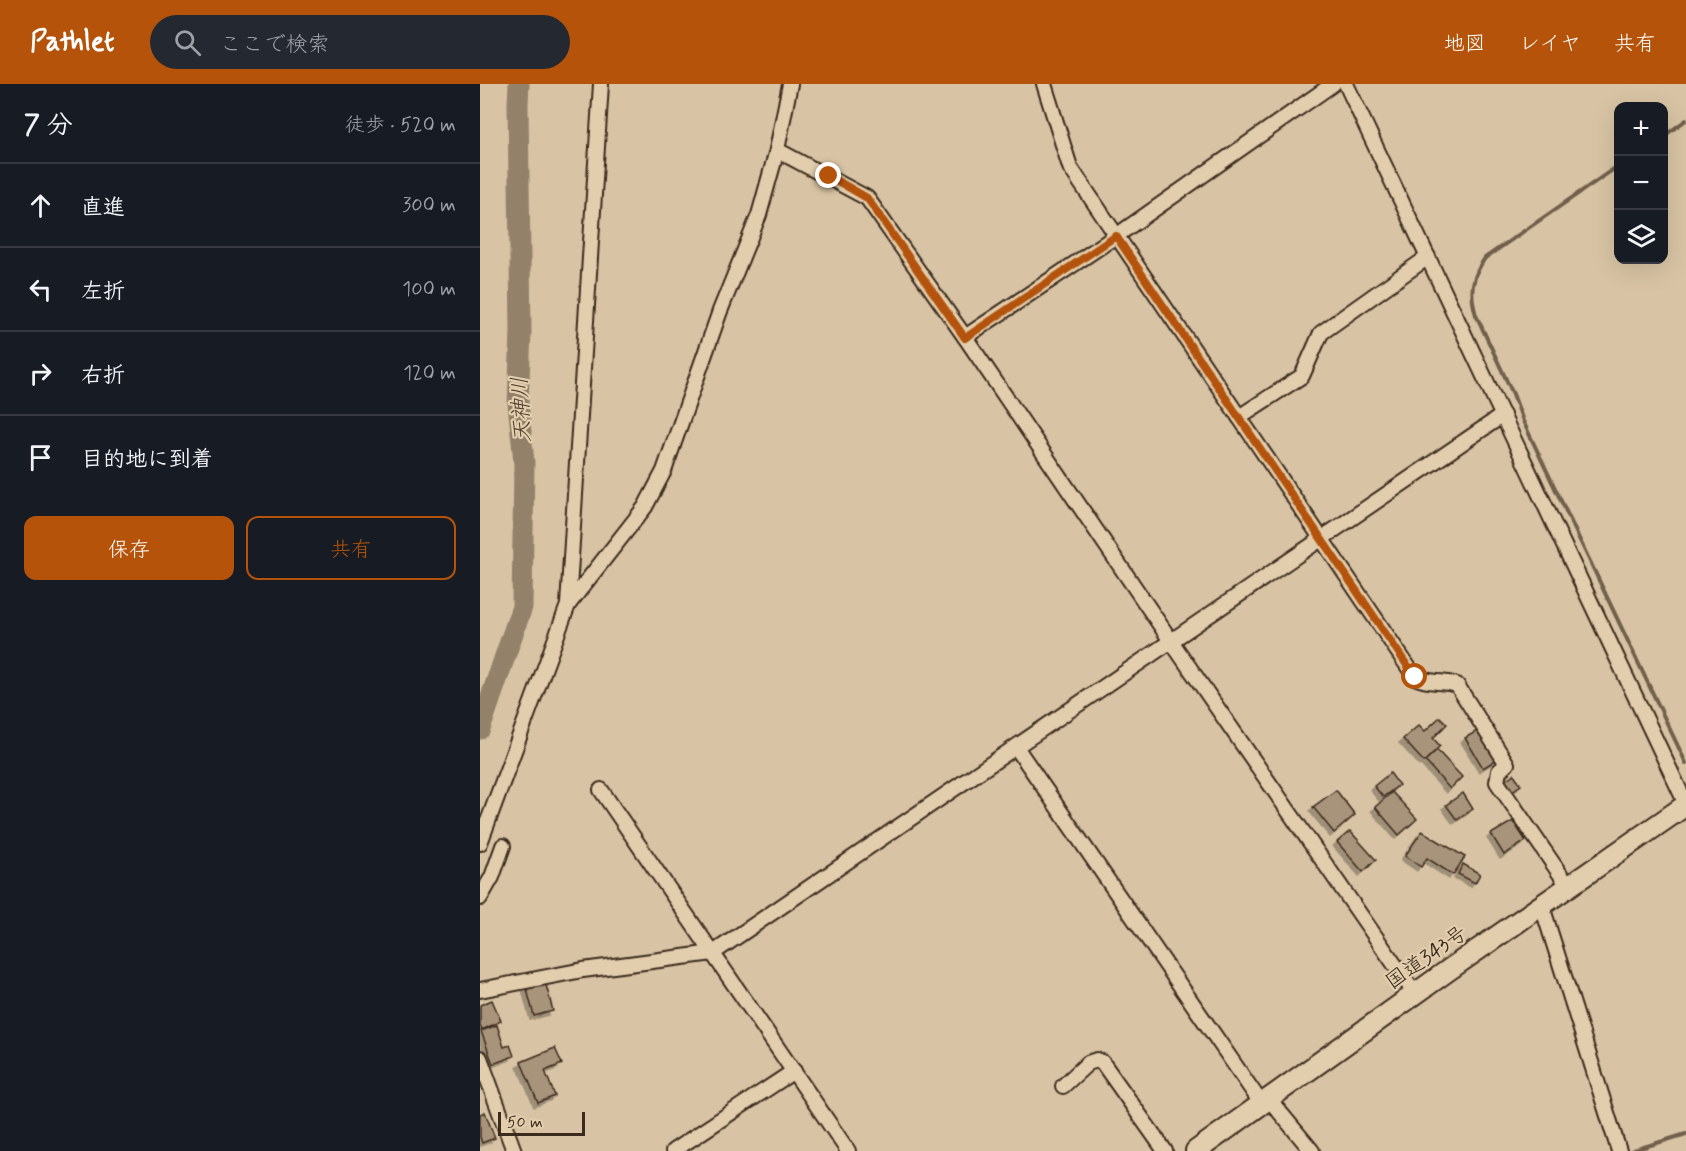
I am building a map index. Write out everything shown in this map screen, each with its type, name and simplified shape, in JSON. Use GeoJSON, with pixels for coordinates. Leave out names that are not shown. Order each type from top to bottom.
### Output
{"type":"FeatureCollection","features":[{"type":"Feature","properties":{"kind":"highway","name":"国道343号"},"geometry":{"type":"LineString","coordinates":[[1196,1151],[1415,994],[1686,805]]}},
{"type":"Feature","properties":{"kind":"street"},"geometry":{"type":"LineString","coordinates":[[480,843],[568,605],[601,84]]}},
{"type":"Feature","properties":{"kind":"street"},"geometry":{"type":"LineString","coordinates":[[568,605],[645,507],[664,471],[720,311],[759,215],[777,150],[790,84]]}},
{"type":"Feature","properties":{"kind":"street"},"geometry":{"type":"LineString","coordinates":[[1044,84],[1070,167],[1415,677],[1423,681],[1446,681],[1457,684],[1507,764],[1498,771],[1497,782],[1569,887]]}},
{"type":"Feature","properties":{"kind":"street"},"geometry":{"type":"LineString","coordinates":[[965,338],[1116,236],[1333,84]]}},
{"type":"Feature","properties":{"kind":"street"},"geometry":{"type":"LineString","coordinates":[[1346,84],[1686,805]]}},
{"type":"Feature","properties":{"kind":"street"},"geometry":{"type":"LineString","coordinates":[[777,150],[867,198],[1415,994]]}},
{"type":"Feature","properties":{"kind":"street"},"geometry":{"type":"LineString","coordinates":[[1239,417],[1302,376],[1321,333],[1428,257]]}},
{"type":"Feature","properties":{"kind":"street"},"geometry":{"type":"LineString","coordinates":[[480,990],[583,970],[713,954],[1503,416]]}},
{"type":"Feature","properties":{"kind":"street"},"geometry":{"type":"LineString","coordinates":[[1016,747],[1265,1101],[1312,1151]]}},
{"type":"Feature","properties":{"kind":"street"},"geometry":{"type":"LineString","coordinates":[[600,790],[848,1151]]}},
{"type":"Feature","properties":{"kind":"street"},"geometry":{"type":"LineString","coordinates":[[480,898],[492,878],[503,846]]}},
{"type":"Feature","properties":{"kind":"street"},"geometry":{"type":"LineString","coordinates":[[1542,906],[1619,1150]]}},
{"type":"Feature","properties":{"kind":"street"},"geometry":{"type":"LineString","coordinates":[[480,1058],[514,1151]]}},
{"type":"Feature","properties":{"kind":"street"},"geometry":{"type":"LineString","coordinates":[[1063,1086],[1088,1063],[1097,1060],[1102,1062],[1165,1151]]}},
{"type":"Feature","properties":{"kind":"street"},"geometry":{"type":"LineString","coordinates":[[673,1151],[794,1071]]}},
{"type":"Feature","properties":{"kind":"building"},"geometry":{"type":"Polygon","coordinates":[[[1440,717],[1447,724],[1433,738],[1440,746],[1424,762],[1403,739],[1419,725],[1425,731],[1440,717]]]}},
{"type":"Feature","properties":{"kind":"building"},"geometry":{"type":"Polygon","coordinates":[[[1477,731],[1496,760],[1483,768],[1465,738],[1477,731]]]}},
{"type":"Feature","properties":{"kind":"building"},"geometry":{"type":"Polygon","coordinates":[[[1437,750],[1462,777],[1450,789],[1425,761],[1437,750]]]}},
{"type":"Feature","properties":{"kind":"building"},"geometry":{"type":"Polygon","coordinates":[[[1390,773],[1399,785],[1383,797],[1374,786],[1390,773]]]}},
{"type":"Feature","properties":{"kind":"building"},"geometry":{"type":"Polygon","coordinates":[[[1514,774],[1521,785],[1508,794],[1501,783],[1514,774]]]}},
{"type":"Feature","properties":{"kind":"building"},"geometry":{"type":"Polygon","coordinates":[[[1336,790],[1355,815],[1334,833],[1313,807],[1336,790]]]}},
{"type":"Feature","properties":{"kind":"building"},"geometry":{"type":"Polygon","coordinates":[[[1392,792],[1417,819],[1399,835],[1375,807],[1392,792]]]}},
{"type":"Feature","properties":{"kind":"building"},"geometry":{"type":"Polygon","coordinates":[[[1463,793],[1473,809],[1457,820],[1446,805],[1463,793]]]}},
{"type":"Feature","properties":{"kind":"building"},"geometry":{"type":"Polygon","coordinates":[[[1513,821],[1526,841],[1504,855],[1491,834],[1513,821]]]}},
{"type":"Feature","properties":{"kind":"building"},"geometry":{"type":"Polygon","coordinates":[[[1350,831],[1376,860],[1363,872],[1337,842],[1350,831]]]}},
{"type":"Feature","properties":{"kind":"building"},"geometry":{"type":"Polygon","coordinates":[[[1422,831],[1465,857],[1453,875],[1427,858],[1421,867],[1405,856],[1422,831]]]}},
{"type":"Feature","properties":{"kind":"building"},"geometry":{"type":"Polygon","coordinates":[[[1463,864],[1480,874],[1475,883],[1458,874],[1463,864]]]}},
{"type":"Feature","properties":{"kind":"building"},"geometry":{"type":"Polygon","coordinates":[[[545,981],[553,1011],[534,1016],[526,986],[545,981]]]}},
{"type":"Feature","properties":{"kind":"building"},"geometry":{"type":"Polygon","coordinates":[[[492,1000],[501,1021],[482,1030],[480,1005],[492,1000]]]}},
{"type":"Feature","properties":{"kind":"building"},"geometry":{"type":"Polygon","coordinates":[[[497,1025],[504,1047],[510,1045],[514,1056],[493,1064],[481,1031],[497,1025]]]}},
{"type":"Feature","properties":{"kind":"building"},"geometry":{"type":"Polygon","coordinates":[[[555,1048],[562,1064],[545,1071],[555,1096],[538,1103],[521,1062],[555,1048]]]}},
{"type":"Feature","properties":{"kind":"building"},"geometry":{"type":"Polygon","coordinates":[[[485,1112],[495,1138],[482,1143],[480,1114],[485,1112]]]}},
{"type":"Feature","properties":{"kind":"waterway","name":"天神川"},"geometry":{"type":"LineString","coordinates":[[480,729],[522,607],[524,462],[518,403],[521,332],[519,84]]}},
{"type":"Feature","properties":{"kind":"waterway"},"geometry":{"type":"LineString","coordinates":[[1668,133],[1686,120]]}},
{"type":"Feature","properties":{"kind":"waterway"},"geometry":{"type":"LineString","coordinates":[[1614,169],[1485,258],[1477,272],[1472,292],[1476,315],[1513,394],[1523,421],[1686,763]]}},
{"type":"Feature","properties":{"kind":"waterway"},"geometry":{"type":"LineString","coordinates":[[1631,1151],[1686,1134]]}},
{"type":"Feature","properties":{"kind":"route"},"geometry":{"type":"LineString","coordinates":[[829,176],[867,198],[965,338],[1116,236],[1415,677]]}}]}
